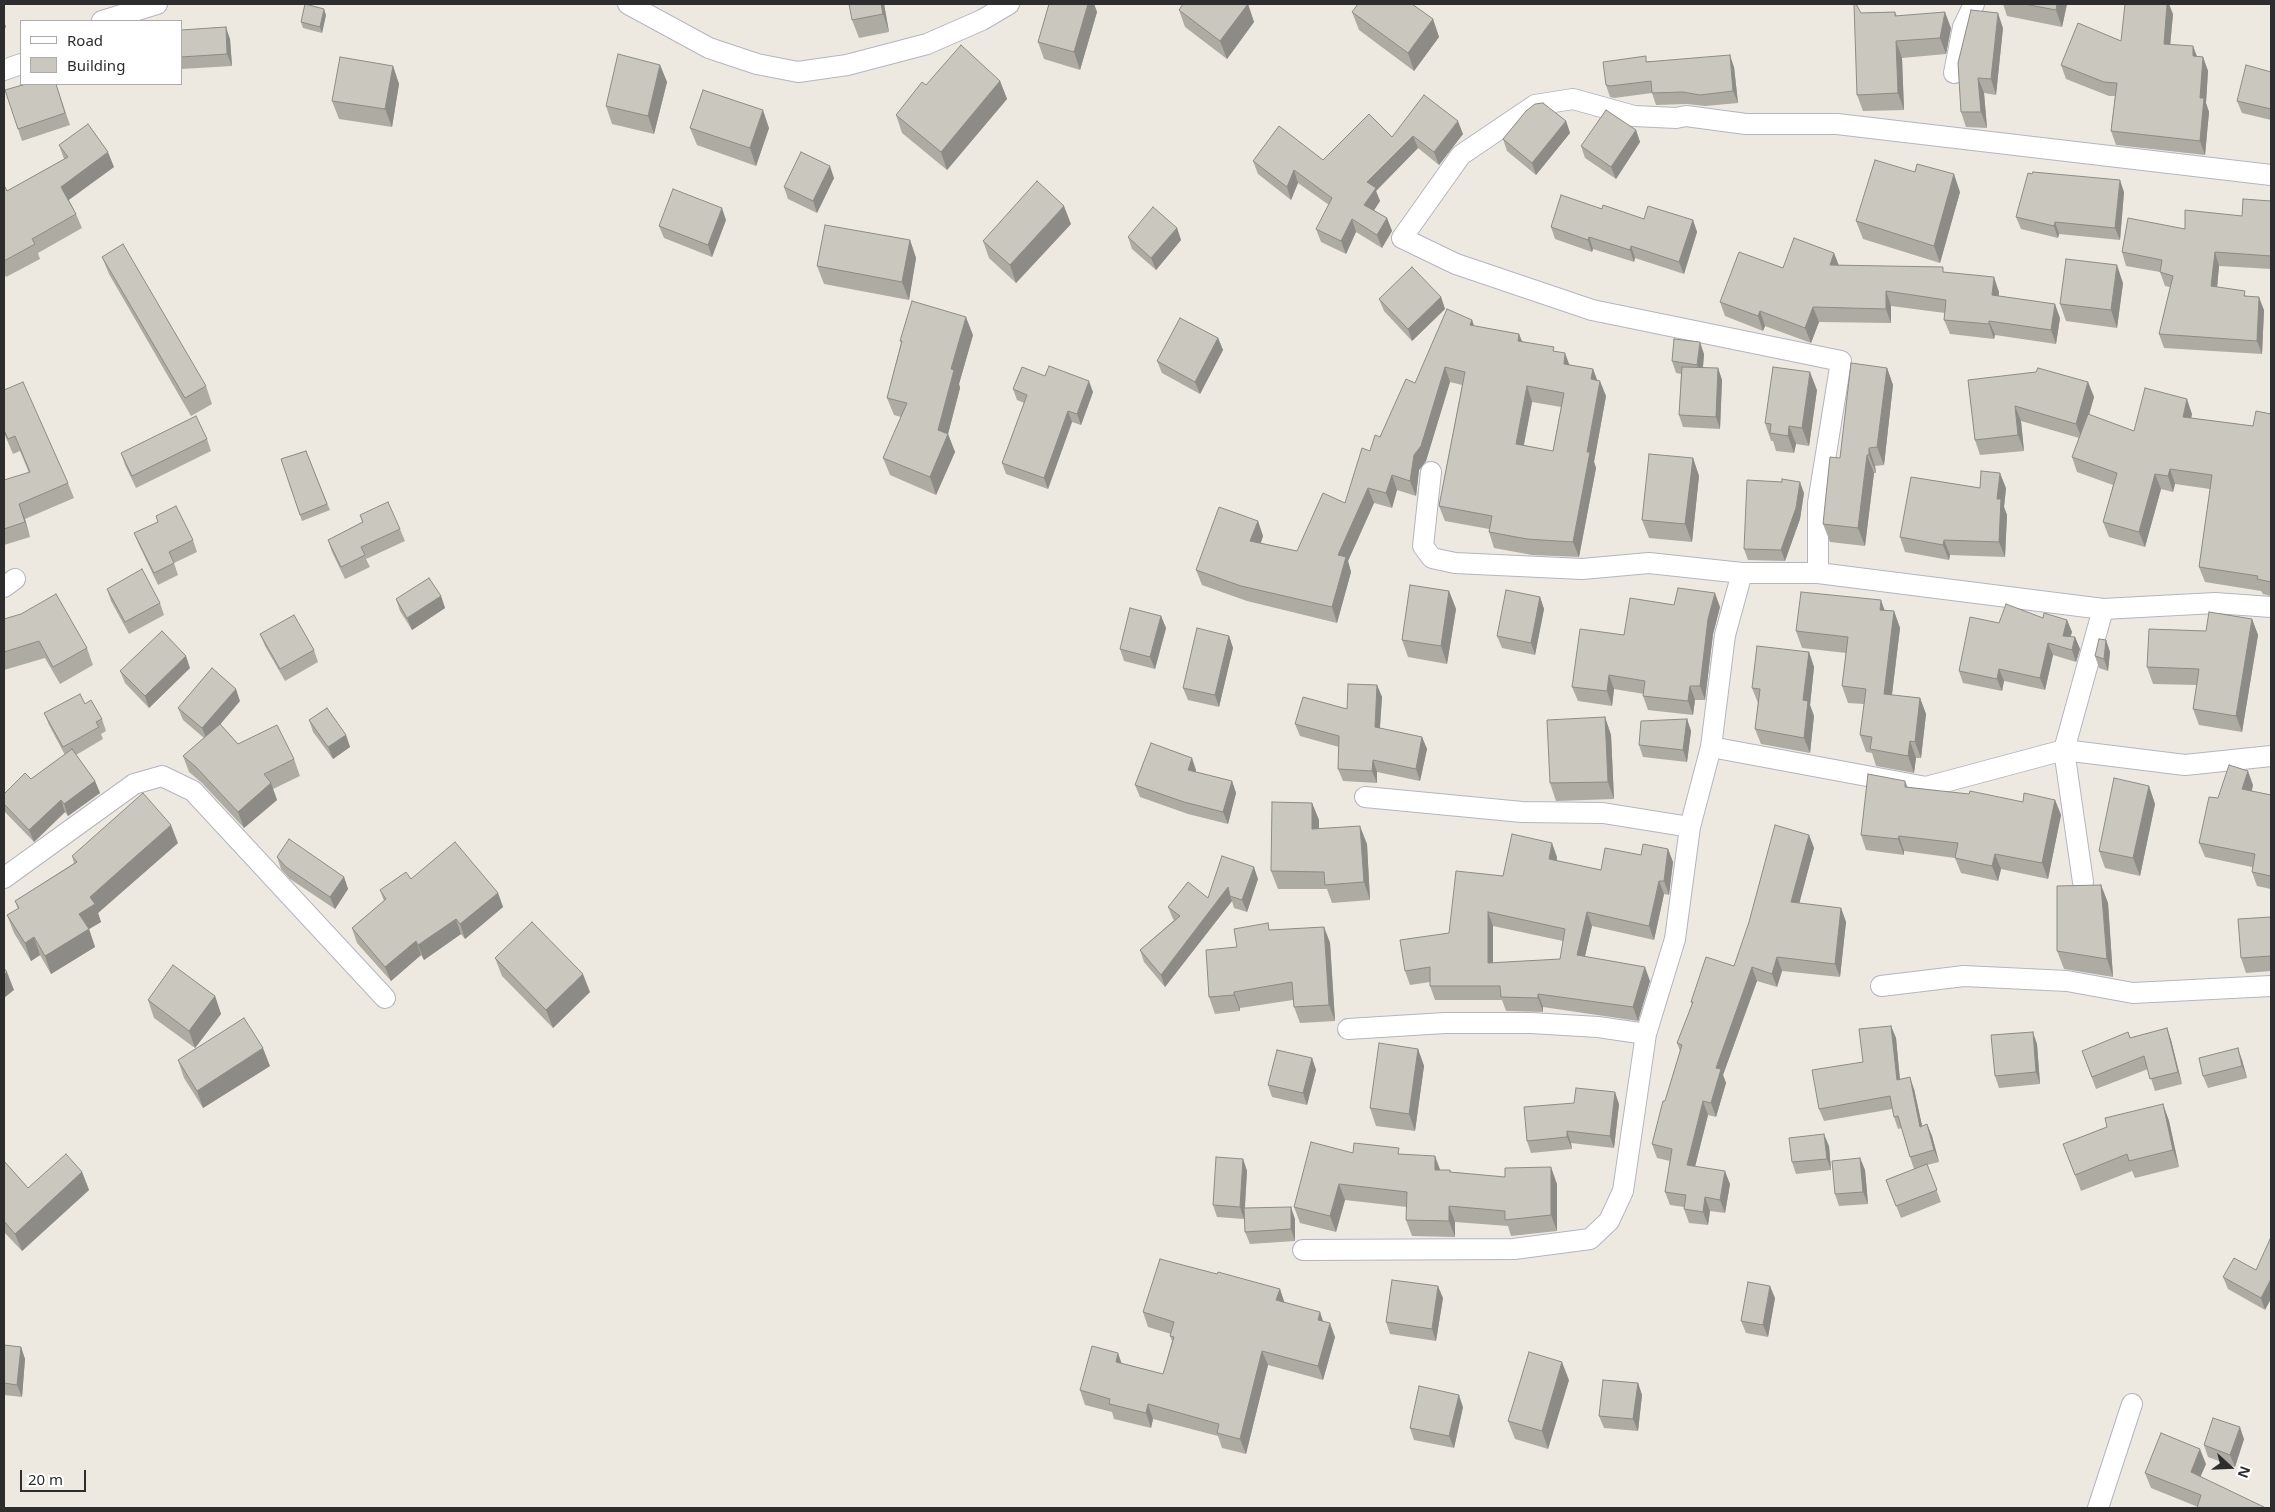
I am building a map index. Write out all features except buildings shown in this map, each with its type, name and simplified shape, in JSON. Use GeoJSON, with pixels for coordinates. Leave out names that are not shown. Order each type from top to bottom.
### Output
{"type":"FeatureCollection","features":[{"type":"Feature","properties":{"kind":"street"},"geometry":{"type":"LineString","coordinates":[[105,20],[157,4]]}},
{"type":"Feature","properties":{"kind":"street"},"geometry":{"type":"LineString","coordinates":[[628,4],[709,48],[757,64],[798,72],[847,65],[927,44],[982,20],[1009,4]]}},
{"type":"Feature","properties":{"kind":"street"},"geometry":{"type":"LineString","coordinates":[[1954,73],[1963,27],[1974,4]]}},
{"type":"Feature","properties":{"kind":"street"},"geometry":{"type":"LineString","coordinates":[[4,70],[20,64]]}},
{"type":"Feature","properties":{"kind":"street"},"geometry":{"type":"LineString","coordinates":[[1818,573],[1818,503],[1841,361],[1592,310],[1456,264],[1402,238],[1461,155],[1535,105],[1573,98],[1634,116],[1676,118],[1686,116],[1746,124],[1836,124],[2271,174]]}},
{"type":"Feature","properties":{"kind":"street"},"geometry":{"type":"LineString","coordinates":[[1431,472],[1423,546],[1432,558],[1455,563],[1582,569],[1650,563],[1742,573],[1818,573],[2103,609],[2215,603],[2271,607]]}},
{"type":"Feature","properties":{"kind":"street"},"geometry":{"type":"LineString","coordinates":[[1303,1250],[1514,1249],[1590,1240],[1608,1221],[1623,1191],[1646,1034],[1675,939],[1690,827],[1711,747],[1725,635],[1742,573]]}},
{"type":"Feature","properties":{"kind":"street"},"geometry":{"type":"LineString","coordinates":[[2083,882],[2064,750],[2103,609]]}},
{"type":"Feature","properties":{"kind":"street"},"geometry":{"type":"LineString","coordinates":[[1711,747],[1926,786],[2064,750],[2185,765],[2271,756]]}},
{"type":"Feature","properties":{"kind":"street"},"geometry":{"type":"LineString","coordinates":[[4,878],[134,784],[162,776],[193,791],[385,998]]}},
{"type":"Feature","properties":{"kind":"street"},"geometry":{"type":"LineString","coordinates":[[1365,798],[1522,812],[1603,813],[1690,827]]}},
{"type":"Feature","properties":{"kind":"street"},"geometry":{"type":"LineString","coordinates":[[1882,986],[1964,976],[2067,981],[2133,993],[2271,986]]}},
{"type":"Feature","properties":{"kind":"street"},"geometry":{"type":"LineString","coordinates":[[1348,1029],[1445,1023],[1530,1023],[1598,1027],[1646,1034]]}},
{"type":"Feature","properties":{"kind":"street"},"geometry":{"type":"LineString","coordinates":[[2098,1508],[2132,1404]]}}]}
